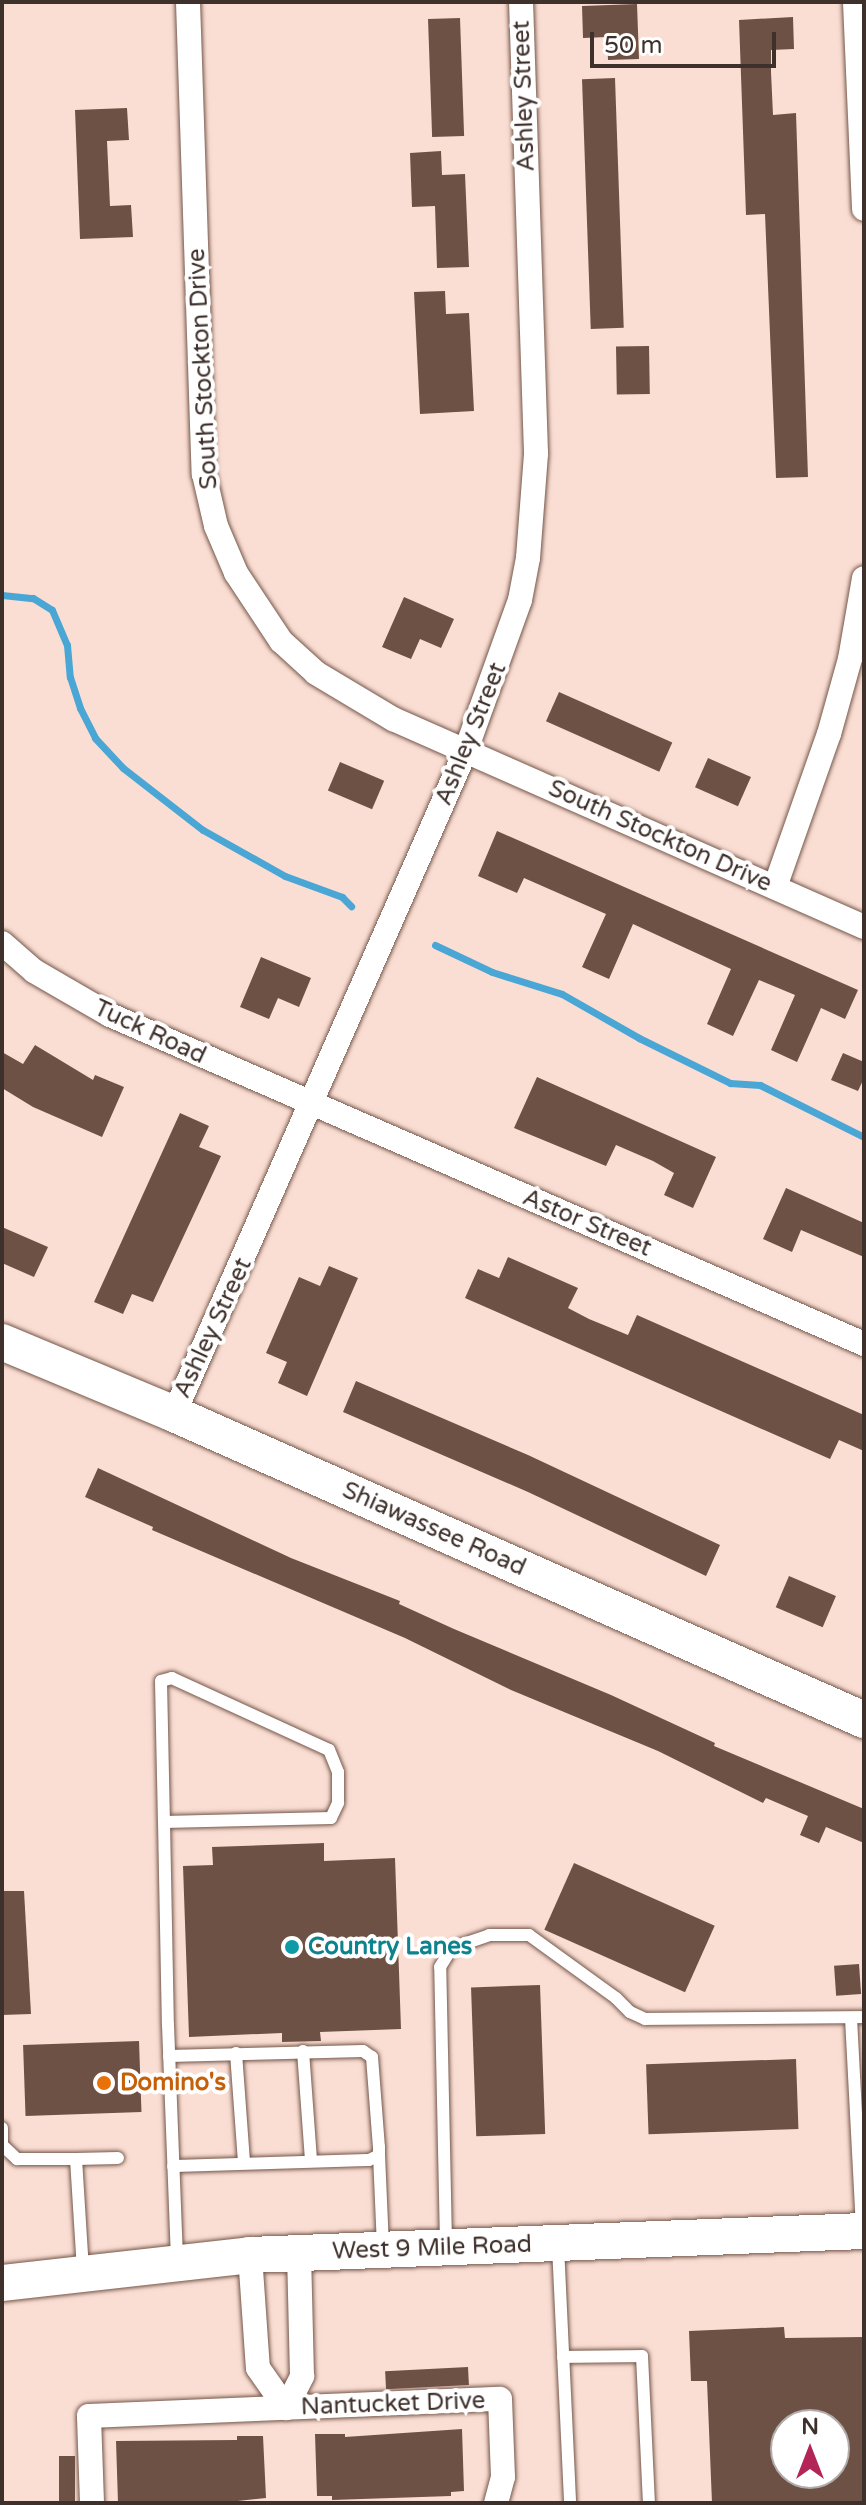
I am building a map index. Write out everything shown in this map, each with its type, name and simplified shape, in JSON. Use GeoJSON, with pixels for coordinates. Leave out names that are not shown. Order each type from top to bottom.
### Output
{"type":"FeatureCollection","features":[{"type":"Feature","properties":{"kind":"street","name":"South Stockton Drive"},"geometry":{"type":"LineString","coordinates":[[188,2],[202,449],[216,526],[249,596],[281,641],[316,673],[361,703],[864,927]]}},
{"type":"Feature","properties":{"kind":"street","name":"Ashley Street"},"geometry":{"type":"LineString","coordinates":[[174,1414],[466,750],[515,621],[528,558],[535,489],[521,2]]}},
{"type":"Feature","properties":{"kind":"street"},"geometry":{"type":"LineString","coordinates":[[855,2],[864,209]]}},
{"type":"Feature","properties":{"kind":"street"},"geometry":{"type":"LineString","coordinates":[[775,887],[829,734],[850,659],[864,578]]}},
{"type":"Feature","properties":{"kind":"street","name":"Tuck Road"},"geometry":{"type":"LineString","coordinates":[[2,943],[34,971],[97,1008],[309,1103]]}},
{"type":"Feature","properties":{"kind":"street","name":"Astor Street"},"geometry":{"type":"LineString","coordinates":[[309,1103],[864,1344]]}},
{"type":"Feature","properties":{"kind":"street","name":"Shiawassee Road"},"geometry":{"type":"LineString","coordinates":[[2,1342],[174,1414],[864,1720]]}},
{"type":"Feature","properties":{"kind":"street","name":"West 9 Mile Road"},"geometry":{"type":"LineString","coordinates":[[2,2283],[250,2255],[863,2231]]}},
{"type":"Feature","properties":{"kind":"street","name":"Nantucket Drive"},"geometry":{"type":"LineString","coordinates":[[286,2408],[302,2376],[299,2253]]}},
{"type":"Feature","properties":{"kind":"street","name":"Nantucket Drive"},"geometry":{"type":"LineString","coordinates":[[250,2255],[258,2368],[286,2408]]}},
{"type":"Feature","properties":{"kind":"street","name":"Nantucket Drive"},"geometry":{"type":"LineString","coordinates":[[92,2503],[89,2416],[500,2399],[503,2477],[496,2503]]}},
{"type":"Feature","properties":{"kind":"lane"},"geometry":{"type":"LineString","coordinates":[[164,1822],[331,1818],[338,1803],[338,1772],[329,1750],[172,1678],[161,1681],[164,1822],[169,2056],[177,2261]]}},
{"type":"Feature","properties":{"kind":"lane"},"geometry":{"type":"LineString","coordinates":[[446,2246],[440,1967],[452,1948],[489,1935],[529,1935],[616,1998],[630,2012],[645,2019],[858,2017],[863,2231]]}},
{"type":"Feature","properties":{"kind":"lane"},"geometry":{"type":"LineString","coordinates":[[169,2056],[352,2049],[372,2057],[383,2250]]}},
{"type":"Feature","properties":{"kind":"lane"},"geometry":{"type":"LineString","coordinates":[[303,2051],[311,2161]]}},
{"type":"Feature","properties":{"kind":"lane"},"geometry":{"type":"LineString","coordinates":[[236,2053],[244,2162]]}},
{"type":"Feature","properties":{"kind":"lane"},"geometry":{"type":"LineString","coordinates":[[2,2128],[2,2145],[17,2159],[118,2158]]}},
{"type":"Feature","properties":{"kind":"lane"},"geometry":{"type":"LineString","coordinates":[[173,2166],[369,2160],[379,2155]]}},
{"type":"Feature","properties":{"kind":"lane"},"geometry":{"type":"LineString","coordinates":[[76,2159],[84,2272]]}},
{"type":"Feature","properties":{"kind":"lane"},"geometry":{"type":"LineString","coordinates":[[558,2242],[570,2503]]}},
{"type":"Feature","properties":{"kind":"lane"},"geometry":{"type":"LineString","coordinates":[[563,2357],[642,2356],[649,2503]]}},
{"type":"Feature","properties":{"kind":"building"},"geometry":{"type":"Polygon","coordinates":[[[637,4],[639,59],[608,60],[607,37],[583,38],[582,6],[637,4]]]}},
{"type":"Feature","properties":{"kind":"building"},"geometry":{"type":"Polygon","coordinates":[[[793,17],[794,49],[771,50],[771,72],[773,115],[796,113],[808,477],[776,478],[765,214],[746,215],[739,20],[793,17]]]}},
{"type":"Feature","properties":{"kind":"building"},"geometry":{"type":"Polygon","coordinates":[[[460,18],[464,136],[432,137],[428,19],[460,18]]]}},
{"type":"Feature","properties":{"kind":"building"},"geometry":{"type":"Polygon","coordinates":[[[615,78],[624,328],[591,329],[582,79],[615,78]]]}},
{"type":"Feature","properties":{"kind":"building"},"geometry":{"type":"Polygon","coordinates":[[[127,108],[129,140],[107,141],[110,206],[131,205],[133,237],[80,239],[75,110],[127,108]]]}},
{"type":"Feature","properties":{"kind":"building"},"geometry":{"type":"Polygon","coordinates":[[[441,151],[442,175],[465,174],[469,267],[437,268],[435,206],[412,207],[410,153],[441,151]]]}},
{"type":"Feature","properties":{"kind":"building"},"geometry":{"type":"Polygon","coordinates":[[[445,291],[446,314],[469,313],[474,411],[420,414],[414,292],[445,291]]]}},
{"type":"Feature","properties":{"kind":"building"},"geometry":{"type":"Polygon","coordinates":[[[649,346],[650,394],[617,395],[616,347],[649,346]]]}},
{"type":"Feature","properties":{"kind":"building"},"geometry":{"type":"Polygon","coordinates":[[[404,597],[454,619],[441,648],[420,639],[411,659],[382,647],[404,597]]]}},
{"type":"Feature","properties":{"kind":"building"},"geometry":{"type":"Polygon","coordinates":[[[559,692],[672,742],[659,772],[546,721],[559,692]]]}},
{"type":"Feature","properties":{"kind":"building"},"geometry":{"type":"Polygon","coordinates":[[[708,758],[751,777],[738,806],[695,787],[708,758]]]}},
{"type":"Feature","properties":{"kind":"building"},"geometry":{"type":"Polygon","coordinates":[[[340,762],[384,781],[372,809],[328,791],[340,762]]]}},
{"type":"Feature","properties":{"kind":"building"},"geometry":{"type":"Polygon","coordinates":[[[497,831],[858,990],[845,1019],[821,1008],[797,1062],[771,1050],[795,995],[759,980],[733,1036],[707,1024],[731,969],[633,924],[609,979],[582,967],[606,914],[524,878],[517,893],[478,876],[497,831]]]}},
{"type":"Feature","properties":{"kind":"building"},"geometry":{"type":"Polygon","coordinates":[[[261,957],[311,978],[299,1007],[278,998],[269,1019],[240,1007],[261,957]]]}},
{"type":"Feature","properties":{"kind":"building"},"geometry":{"type":"Polygon","coordinates":[[[35,1045],[93,1080],[95,1075],[124,1087],[102,1137],[33,1107],[2,1088],[2,1052],[23,1064],[35,1045]]]}},
{"type":"Feature","properties":{"kind":"building"},"geometry":{"type":"Polygon","coordinates":[[[843,1053],[864,1062],[864,1078],[858,1091],[831,1080],[843,1053]]]}},
{"type":"Feature","properties":{"kind":"building"},"geometry":{"type":"Polygon","coordinates":[[[537,1077],[716,1157],[693,1208],[664,1195],[674,1173],[653,1161],[616,1145],[606,1166],[514,1128],[537,1077]]]}},
{"type":"Feature","properties":{"kind":"building"},"geometry":{"type":"Polygon","coordinates":[[[180,1113],[209,1126],[199,1147],[221,1156],[153,1302],[132,1294],[123,1314],[94,1302],[180,1113]]]}},
{"type":"Feature","properties":{"kind":"building"},"geometry":{"type":"Polygon","coordinates":[[[786,1188],[864,1223],[864,1257],[801,1230],[792,1252],[763,1239],[786,1188]]]}},
{"type":"Feature","properties":{"kind":"building"},"geometry":{"type":"Polygon","coordinates":[[[2,1227],[48,1247],[34,1277],[2,1263],[2,1227]]]}},
{"type":"Feature","properties":{"kind":"building"},"geometry":{"type":"Polygon","coordinates":[[[508,1257],[578,1288],[568,1308],[589,1319],[628,1335],[637,1315],[864,1415],[864,1451],[839,1440],[830,1459],[465,1298],[478,1269],[499,1278],[508,1257]]]}},
{"type":"Feature","properties":{"kind":"building"},"geometry":{"type":"Polygon","coordinates":[[[329,1266],[358,1278],[307,1396],[278,1383],[287,1362],[266,1353],[299,1277],[320,1286],[329,1266]]]}},
{"type":"Feature","properties":{"kind":"building"},"geometry":{"type":"Polygon","coordinates":[[[356,1381],[528,1455],[720,1545],[706,1576],[528,1492],[343,1412],[356,1381]]]}},
{"type":"Feature","properties":{"kind":"building"},"geometry":{"type":"Polygon","coordinates":[[[98,1468],[291,1558],[400,1601],[399,1604],[454,1629],[715,1743],[714,1746],[864,1809],[864,1843],[826,1827],[819,1843],[800,1835],[808,1816],[766,1798],[763,1803],[658,1751],[511,1690],[405,1638],[152,1530],[153,1527],[85,1497],[98,1468]]]}},
{"type":"Feature","properties":{"kind":"building"},"geometry":{"type":"Polygon","coordinates":[[[789,1576],[836,1596],[823,1627],[776,1607],[789,1576]]]}},
{"type":"Feature","properties":{"kind":"building","name":"Country Lanes"},"geometry":{"type":"Polygon","coordinates":[[[324,1843],[324,1861],[395,1858],[401,2029],[320,2032],[321,2041],[282,2042],[282,2033],[189,2037],[183,1866],[213,1865],[212,1847],[324,1843]]]}},
{"type":"Feature","properties":{"kind":"building"},"geometry":{"type":"Polygon","coordinates":[[[574,1863],[715,1926],[685,1992],[544,1930],[574,1863]]]}},
{"type":"Feature","properties":{"kind":"building"},"geometry":{"type":"Polygon","coordinates":[[[2,1891],[24,1891],[31,2014],[2,2015],[2,1891]]]}},
{"type":"Feature","properties":{"kind":"building"},"geometry":{"type":"Polygon","coordinates":[[[859,1964],[861,1994],[836,1996],[834,1966],[859,1964]]]}},
{"type":"Feature","properties":{"kind":"building"},"geometry":{"type":"Polygon","coordinates":[[[540,1985],[545,2134],[476,2136],[471,1987],[540,1985]]]}},
{"type":"Feature","properties":{"kind":"building"},"geometry":{"type":"Polygon","coordinates":[[[139,2041],[141,2112],[26,2116],[23,2045],[139,2041]]]}},
{"type":"Feature","properties":{"kind":"building"},"geometry":{"type":"Polygon","coordinates":[[[796,2059],[798,2129],[649,2134],[646,2064],[796,2059]]]}},
{"type":"Feature","properties":{"kind":"building"},"geometry":{"type":"Polygon","coordinates":[[[784,2327],[785,2338],[864,2337],[864,2503],[712,2503],[707,2381],[691,2381],[689,2331],[784,2327]]]}},
{"type":"Feature","properties":{"kind":"building"},"geometry":{"type":"Polygon","coordinates":[[[468,2367],[469,2385],[386,2389],[385,2371],[468,2367]]]}},
{"type":"Feature","properties":{"kind":"building"},"geometry":{"type":"Polygon","coordinates":[[[462,2429],[464,2491],[451,2492],[451,2496],[332,2500],[332,2496],[317,2496],[315,2434],[345,2434],[345,2437],[462,2429]]]}},
{"type":"Feature","properties":{"kind":"building"},"geometry":{"type":"Polygon","coordinates":[[[237,2436],[263,2436],[266,2498],[219,2503],[118,2503],[116,2441],[237,2440],[237,2436]]]}},
{"type":"Feature","properties":{"kind":"building"},"geometry":{"type":"Polygon","coordinates":[[[59,2456],[75,2456],[75,2503],[59,2503],[59,2456]]]}},
{"type":"Feature","properties":{"kind":"waterway"},"geometry":{"type":"LineString","coordinates":[[2,595],[33,598],[52,610],[67,645],[70,677],[80,708],[95,738],[123,768],[203,830],[285,876],[342,897],[351,906]]}},
{"type":"Feature","properties":{"kind":"waterway"},"geometry":{"type":"LineString","coordinates":[[435,945],[492,972],[562,994],[639,1038],[730,1083],[760,1085],[864,1137]]}},
{"type":"Feature","properties":{"kind":"place","name":"Country Lanes"},"geometry":{"type":"Point","coordinates":[292,1947]}},
{"type":"Feature","properties":{"kind":"place","name":"Domino's"},"geometry":{"type":"Point","coordinates":[104,2083]}}]}
